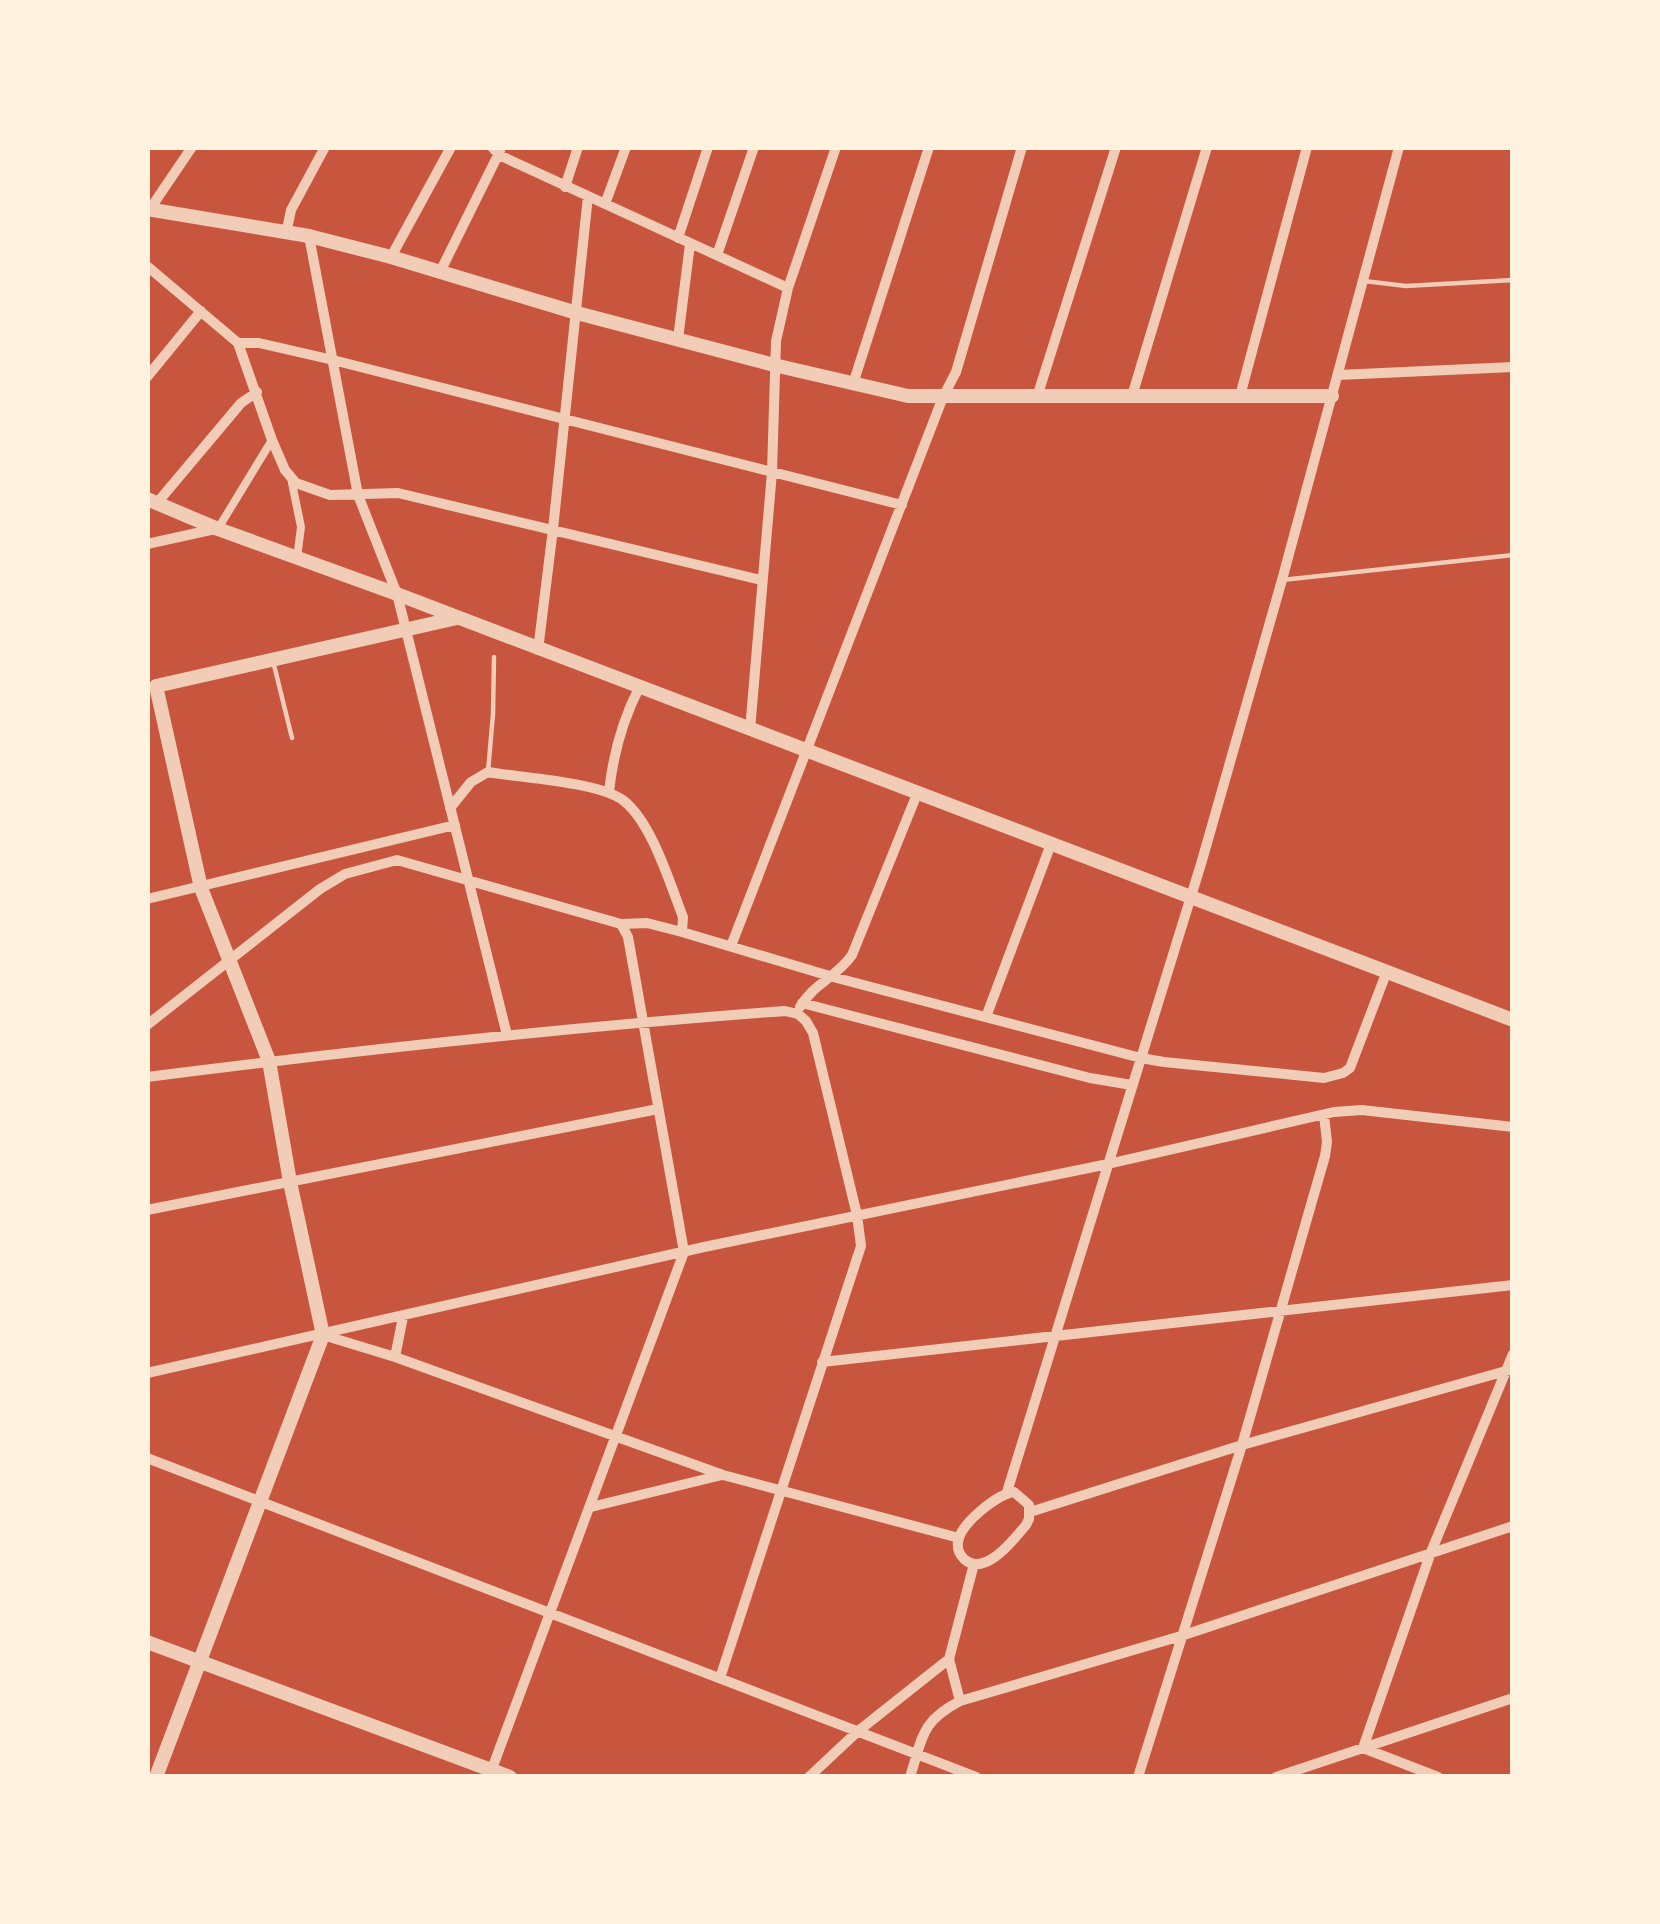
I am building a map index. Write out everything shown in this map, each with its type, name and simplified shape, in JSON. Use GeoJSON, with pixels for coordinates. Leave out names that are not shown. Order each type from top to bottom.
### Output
{"type":"FeatureCollection","features":[{"type":"Feature","properties":{"kind":"street"},"geometry":{"type":"LineString","coordinates":[[192,147],[148,209],[309,236],[577,313],[853,384],[943,397],[1332,396]]}},
{"type":"Feature","properties":{"kind":"street"},"geometry":{"type":"LineString","coordinates":[[286,234],[291,210],[326,147]]}},
{"type":"Feature","properties":{"kind":"street"},"geometry":{"type":"LineString","coordinates":[[391,257],[451,147]]}},
{"type":"Feature","properties":{"kind":"street"},"geometry":{"type":"LineString","coordinates":[[565,187],[578,147]]}},
{"type":"Feature","properties":{"kind":"street"},"geometry":{"type":"LineString","coordinates":[[605,204],[626,147]]}},
{"type":"Feature","properties":{"kind":"street"},"geometry":{"type":"LineString","coordinates":[[678,339],[684,241],[708,147]]}},
{"type":"Feature","properties":{"kind":"street"},"geometry":{"type":"LineString","coordinates":[[716,255],[754,147]]}},
{"type":"Feature","properties":{"kind":"street"},"geometry":{"type":"LineString","coordinates":[[750,730],[772,472],[776,341],[788,288],[836,147]]}},
{"type":"Feature","properties":{"kind":"street"},"geometry":{"type":"LineString","coordinates":[[853,384],[929,147]]}},
{"type":"Feature","properties":{"kind":"street"},"geometry":{"type":"LineString","coordinates":[[731,946],[956,372],[1022,147]]}},
{"type":"Feature","properties":{"kind":"street"},"geometry":{"type":"LineString","coordinates":[[1037,397],[1116,147]]}},
{"type":"Feature","properties":{"kind":"street"},"geometry":{"type":"LineString","coordinates":[[1132,396],[1208,147]]}},
{"type":"Feature","properties":{"kind":"street"},"geometry":{"type":"LineString","coordinates":[[1240,396],[1307,147]]}},
{"type":"Feature","properties":{"kind":"street"},"geometry":{"type":"LineString","coordinates":[[1007,1492],[1190,896],[1282,580],[1399,147]]}},
{"type":"Feature","properties":{"kind":"street"},"geometry":{"type":"LineString","coordinates":[[440,272],[498,150],[565,187],[788,288]]}},
{"type":"Feature","properties":{"kind":"street"},"geometry":{"type":"LineString","coordinates":[[538,650],[588,196]]}},
{"type":"Feature","properties":{"kind":"street"},"geometry":{"type":"LineString","coordinates":[[309,236],[358,495],[397,594],[507,1035]]}},
{"type":"Feature","properties":{"kind":"street"},"geometry":{"type":"LineString","coordinates":[[147,266],[238,343],[290,477],[301,527],[297,557]]}},
{"type":"Feature","properties":{"kind":"street"},"geometry":{"type":"LineString","coordinates":[[147,377],[201,311]]}},
{"type":"Feature","properties":{"kind":"street"},"geometry":{"type":"LineString","coordinates":[[238,343],[259,343],[333,360],[902,505]]}},
{"type":"Feature","properties":{"kind":"street"},"geometry":{"type":"LineString","coordinates":[[1338,374],[1513,367]]}},
{"type":"Feature","properties":{"kind":"street"},"geometry":{"type":"LineString","coordinates":[[257,392],[241,403],[152,501],[1513,1020]]}},
{"type":"Feature","properties":{"kind":"street"},"geometry":{"type":"LineString","coordinates":[[147,544],[218,529],[272,440]]}},
{"type":"Feature","properties":{"kind":"street"},"geometry":{"type":"LineString","coordinates":[[290,477],[330,495],[398,493],[761,580]]}},
{"type":"Feature","properties":{"kind":"street"},"geometry":{"type":"LineString","coordinates":[[156,1777],[322,1335],[269,1061],[201,888],[150,685],[457,618]]}},
{"type":"Feature","properties":{"kind":"street"},"geometry":{"type":"LineString","coordinates":[[610,792],[624,718],[639,688]]}},
{"type":"Feature","properties":{"kind":"street"},"geometry":{"type":"LineString","coordinates":[[450,808],[471,782],[488,772],[610,792],[635,811],[644,825],[683,917],[682,932]]}},
{"type":"Feature","properties":{"kind":"street"},"geometry":{"type":"LineString","coordinates":[[800,1009],[813,989],[833,977],[851,955],[917,794]]}},
{"type":"Feature","properties":{"kind":"street"},"geometry":{"type":"LineString","coordinates":[[147,898],[454,825]]}},
{"type":"Feature","properties":{"kind":"street"},"geometry":{"type":"LineString","coordinates":[[986,1017],[1051,844]]}},
{"type":"Feature","properties":{"kind":"street"},"geometry":{"type":"LineString","coordinates":[[147,1025],[320,889],[345,874],[397,860],[621,924],[646,923],[682,932],[1141,1058],[1324,1078],[1343,1073],[1354,1060],[1387,971]]}},
{"type":"Feature","properties":{"kind":"street"},"geometry":{"type":"LineString","coordinates":[[490,1773],[684,1252],[628,937],[621,924]]}},
{"type":"Feature","properties":{"kind":"street"},"geometry":{"type":"LineString","coordinates":[[720,1678],[860,1246],[857,1214],[813,1033],[800,1009]]}},
{"type":"Feature","properties":{"kind":"street"},"geometry":{"type":"LineString","coordinates":[[147,1077],[507,1035],[800,1009],[1132,1085]]}},
{"type":"Feature","properties":{"kind":"street"},"geometry":{"type":"LineString","coordinates":[[147,1210],[658,1109]]}},
{"type":"Feature","properties":{"kind":"street"},"geometry":{"type":"LineString","coordinates":[[147,1373],[1324,1114],[1362,1110],[1513,1127]]}},
{"type":"Feature","properties":{"kind":"street"},"geometry":{"type":"LineString","coordinates":[[1138,1777],[1242,1445],[1325,1156],[1324,1114]]}},
{"type":"Feature","properties":{"kind":"street"},"geometry":{"type":"LineString","coordinates":[[822,1362],[1513,1285]]}},
{"type":"Feature","properties":{"kind":"street"},"geometry":{"type":"LineString","coordinates":[[395,1357],[403,1317]]}},
{"type":"Feature","properties":{"kind":"street"},"geometry":{"type":"LineString","coordinates":[[322,1335],[723,1475],[959,1538]]}},
{"type":"Feature","properties":{"kind":"street"},"geometry":{"type":"LineString","coordinates":[[1364,1748],[1431,1552],[1513,1354]]}},
{"type":"Feature","properties":{"kind":"street"},"geometry":{"type":"LineString","coordinates":[[1030,1512],[1242,1445],[1510,1369]]}},
{"type":"Feature","properties":{"kind":"street"},"geometry":{"type":"LineString","coordinates":[[147,1458],[976,1777]]}},
{"type":"Feature","properties":{"kind":"street"},"geometry":{"type":"LineString","coordinates":[[591,1507],[723,1475]]}},
{"type":"Feature","properties":{"kind":"street"},"geometry":{"type":"LineString","coordinates":[[1014,1492],[1030,1512],[1026,1525],[992,1559],[974,1564],[959,1552],[959,1538],[995,1498],[1014,1492]]}},
{"type":"Feature","properties":{"kind":"street"},"geometry":{"type":"LineString","coordinates":[[910,1777],[927,1724],[960,1701],[1180,1636],[1513,1526]]}},
{"type":"Feature","properties":{"kind":"street"},"geometry":{"type":"LineString","coordinates":[[960,1701],[949,1659],[974,1564]]}},
{"type":"Feature","properties":{"kind":"street"},"geometry":{"type":"LineString","coordinates":[[147,1642],[510,1777]]}},
{"type":"Feature","properties":{"kind":"street"},"geometry":{"type":"LineString","coordinates":[[809,1777],[949,1659]]}},
{"type":"Feature","properties":{"kind":"street"},"geometry":{"type":"LineString","coordinates":[[1276,1777],[1513,1698]]}},
{"type":"Feature","properties":{"kind":"street"},"geometry":{"type":"LineString","coordinates":[[1364,1748],[1438,1777]]}},
{"type":"Feature","properties":{"kind":"lane"},"geometry":{"type":"LineString","coordinates":[[1364,281],[1406,286],[1513,280]]}},
{"type":"Feature","properties":{"kind":"lane"},"geometry":{"type":"LineString","coordinates":[[1282,580],[1513,555]]}},
{"type":"Feature","properties":{"kind":"lane"},"geometry":{"type":"LineString","coordinates":[[488,772],[494,657]]}},
{"type":"Feature","properties":{"kind":"lane"},"geometry":{"type":"LineString","coordinates":[[273,660],[292,738]]}}]}
